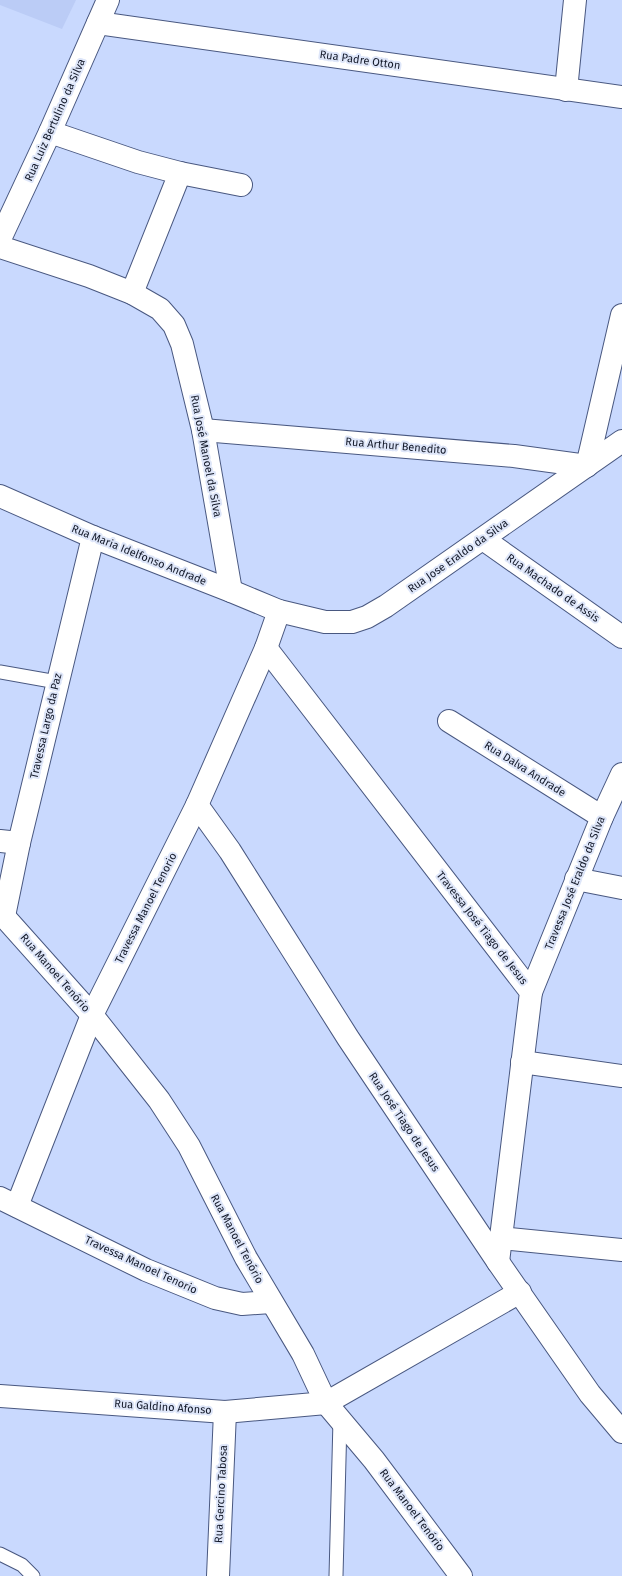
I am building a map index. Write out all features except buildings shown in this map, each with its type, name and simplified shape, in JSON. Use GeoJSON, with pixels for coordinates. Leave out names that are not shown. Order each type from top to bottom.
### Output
{"type":"FeatureCollection","features":[{"type":"Feature","properties":{"kind":"street","name":"Rua Luiz Bertulino da Silva"},"geometry":{"type":"LineString","coordinates":[[0,239],[50,132],[108,0]]}},
{"type":"Feature","properties":{"kind":"street"},"geometry":{"type":"LineString","coordinates":[[566,90],[576,0]]}},
{"type":"Feature","properties":{"kind":"street","name":"Rua Padre Otton"},"geometry":{"type":"LineString","coordinates":[[98,23],[622,97]]}},
{"type":"Feature","properties":{"kind":"street"},"geometry":{"type":"LineString","coordinates":[[50,132],[138,162],[180,173],[241,185]]}},
{"type":"Feature","properties":{"kind":"street"},"geometry":{"type":"LineString","coordinates":[[132,293],[180,173]]}},
{"type":"Feature","properties":{"kind":"street","name":"Rua José Manoel da Silva"},"geometry":{"type":"LineString","coordinates":[[0,247],[89,276],[132,293],[160,309],[174,325],[182,344],[204,430],[230,590]]}},
{"type":"Feature","properties":{"kind":"street"},"geometry":{"type":"LineString","coordinates":[[588,466],[622,315]]}},
{"type":"Feature","properties":{"kind":"street","name":"Rua Arthur Benedito"},"geometry":{"type":"LineString","coordinates":[[204,430],[514,456],[588,466]]}},
{"type":"Feature","properties":{"kind":"street","name":"Rua Jose Eraldo da Silva"},"geometry":{"type":"LineString","coordinates":[[278,611],[325,622],[352,622],[367,616],[386,606],[622,441]]}},
{"type":"Feature","properties":{"kind":"street","name":"Rua Maria Idelfonso Andrade"},"geometry":{"type":"LineString","coordinates":[[0,496],[93,538],[230,590],[278,611]]}},
{"type":"Feature","properties":{"kind":"street","name":"Travessa Largo da Paz"},"geometry":{"type":"LineString","coordinates":[[2,914],[9,842],[57,682],[93,538]]}},
{"type":"Feature","properties":{"kind":"street","name":"Rua Machado de Assis"},"geometry":{"type":"LineString","coordinates":[[483,539],[622,638]]}},
{"type":"Feature","properties":{"kind":"street","name":"Travessa Manoel Tenorio"},"geometry":{"type":"LineString","coordinates":[[271,1302],[242,1304],[215,1298],[146,1270],[8,1202],[92,1015],[197,805],[266,648],[278,611]]}},
{"type":"Feature","properties":{"kind":"street","name":"Travessa José Tiago de Jesus"},"geometry":{"type":"LineString","coordinates":[[266,648],[531,992],[498,1262]]}},
{"type":"Feature","properties":{"kind":"street","name":"Rua Dalva Andrade"},"geometry":{"type":"LineString","coordinates":[[449,721],[602,817]]}},
{"type":"Feature","properties":{"kind":"street","name":"Travessa José Eraldo da Silva"},"geometry":{"type":"LineString","coordinates":[[531,992],[576,879],[622,774]]}},
{"type":"Feature","properties":{"kind":"street","name":"Rua José Tiago de Jesus"},"geometry":{"type":"LineString","coordinates":[[197,805],[230,851],[348,1038],[498,1262],[590,1394],[622,1432]]}},
{"type":"Feature","properties":{"kind":"street"},"geometry":{"type":"LineString","coordinates":[[576,879],[622,888]]}},
{"type":"Feature","properties":{"kind":"street","name":"Rua Manoel Tenório"},"geometry":{"type":"LineString","coordinates":[[2,914],[92,1015],[159,1100],[188,1146],[246,1258],[302,1354],[326,1403],[374,1460],[461,1576]]}},
{"type":"Feature","properties":{"kind":"street"},"geometry":{"type":"LineString","coordinates":[[522,1062],[622,1076]]}},
{"type":"Feature","properties":{"kind":"street"},"geometry":{"type":"LineString","coordinates":[[500,1238],[622,1250]]}},
{"type":"Feature","properties":{"kind":"street"},"geometry":{"type":"LineString","coordinates":[[326,1403],[520,1292]]}},
{"type":"Feature","properties":{"kind":"street","name":"Rua Galdino Afonso"},"geometry":{"type":"LineString","coordinates":[[0,1396],[225,1412],[326,1403]]}},
{"type":"Feature","properties":{"kind":"street","name":"Rua Gercino Tabosa"},"geometry":{"type":"LineString","coordinates":[[218,1576],[225,1412]]}},
{"type":"Feature","properties":{"kind":"lane"},"geometry":{"type":"LineString","coordinates":[[0,672],[57,682]]}},
{"type":"Feature","properties":{"kind":"lane"},"geometry":{"type":"LineString","coordinates":[[336,1576],[340,1419]]}},
{"type":"Feature","properties":{"kind":"lane"},"geometry":{"type":"LineString","coordinates":[[0,1554],[22,1565],[34,1576]]}},
{"type":"Feature","properties":{"kind":"shaded area"},"geometry":{"type":"Polygon","coordinates":[[[0,0],[76,0],[62,29],[0,5],[0,0]]]}}]}
